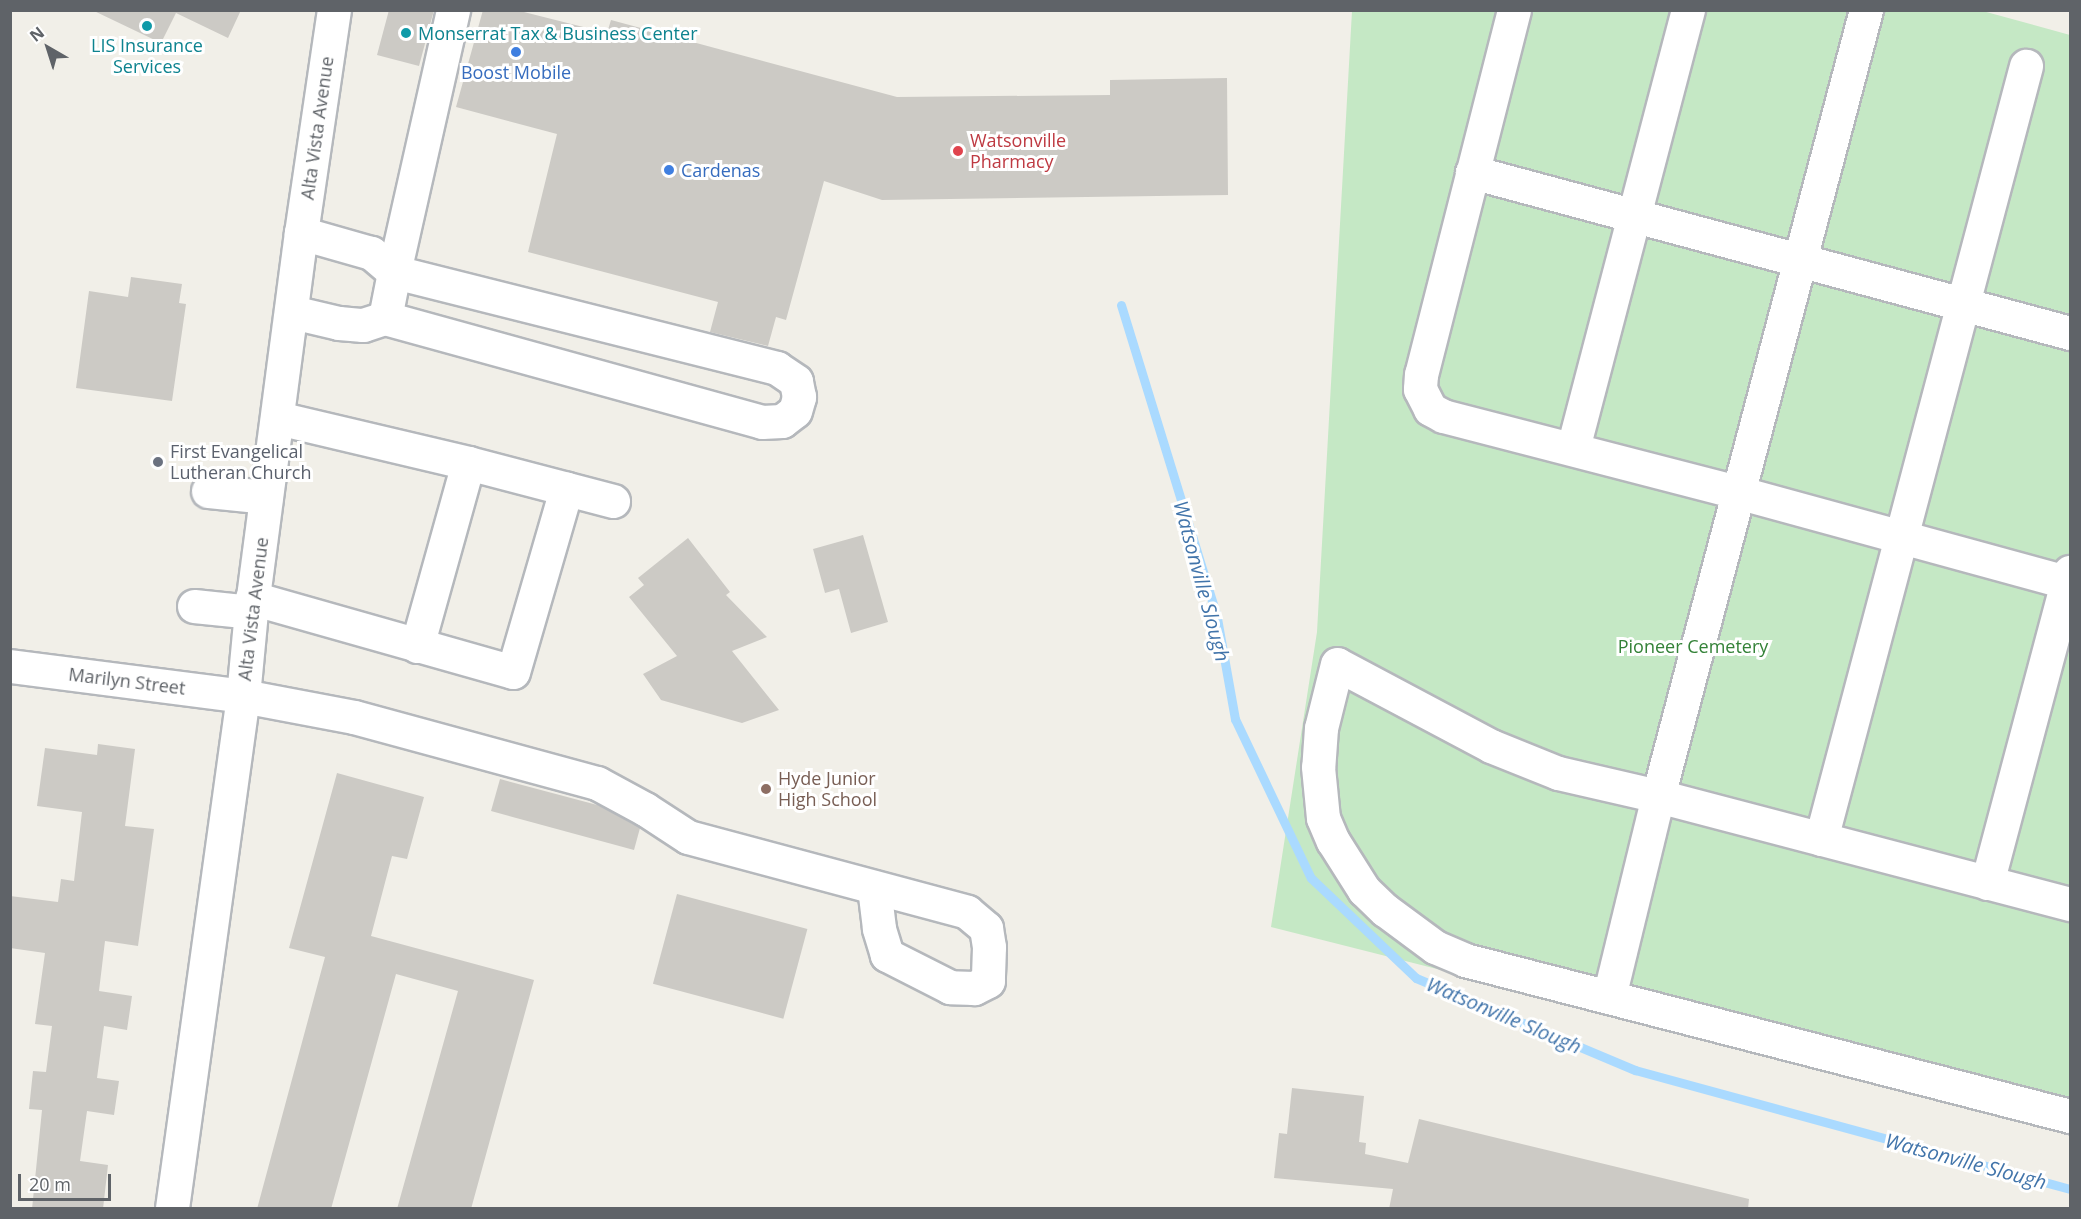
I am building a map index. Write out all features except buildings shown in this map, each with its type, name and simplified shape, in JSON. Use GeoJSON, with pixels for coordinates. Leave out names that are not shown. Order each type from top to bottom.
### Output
{"type":"FeatureCollection","features":[{"type":"Feature","properties":{"kind":"street","name":"Alta Vista Avenue"},"geometry":{"type":"LineString","coordinates":[[172,1209],[243,696],[252,605],[301,233],[334,10]]}},
{"type":"Feature","properties":{"kind":"street"},"geometry":{"type":"LineString","coordinates":[[385,318],[393,272],[453,10]]}},
{"type":"Feature","properties":{"kind":"street"},"geometry":{"type":"LineString","coordinates":[[1514,10],[1421,374],[1420,389],[1423,399],[1430,408],[1443,416],[2070,579],[1987,883]]}},
{"type":"Feature","properties":{"kind":"street"},"geometry":{"type":"LineString","coordinates":[[1573,448],[1688,10]]}},
{"type":"Feature","properties":{"kind":"street"},"geometry":{"type":"LineString","coordinates":[[1609,997],[1658,796],[1737,492],[1866,10]]}},
{"type":"Feature","properties":{"kind":"street"},"geometry":{"type":"LineString","coordinates":[[1821,839],[1903,537],[2026,66]]}},
{"type":"Feature","properties":{"kind":"street"},"geometry":{"type":"LineString","coordinates":[[1472,172],[1635,218],[1799,259],[2070,333]]}},
{"type":"Feature","properties":{"kind":"street"},"geometry":{"type":"LineString","coordinates":[[292,312],[339,323],[363,324],[385,318],[762,422],[782,421],[795,411],[799,397],[796,381],[777,368],[393,272],[371,253],[301,233]]}},
{"type":"Feature","properties":{"kind":"street"},"geometry":{"type":"LineString","coordinates":[[278,418],[468,463],[613,501]]}},
{"type":"Feature","properties":{"kind":"street"},"geometry":{"type":"LineString","coordinates":[[417,646],[468,463]]}},
{"type":"Feature","properties":{"kind":"street"},"geometry":{"type":"LineString","coordinates":[[194,606],[252,605],[513,672],[567,489]]}},
{"type":"Feature","properties":{"kind":"street"},"geometry":{"type":"LineString","coordinates":[[208,491],[266,497]]}},
{"type":"Feature","properties":{"kind":"street"},"geometry":{"type":"LineString","coordinates":[[2070,904],[1658,796],[1558,773],[1520,760],[1337,664],[1322,728],[1319,795],[1323,818],[1333,841],[1364,890],[1385,910],[1427,942],[1465,960],[2070,1116]]}},
{"type":"Feature","properties":{"kind":"street","name":"Marilyn Street"},"geometry":{"type":"LineString","coordinates":[[10,666],[243,696],[354,717],[597,783],[688,837],[874,887]]}},
{"type":"Feature","properties":{"kind":"green space","name":"Pioneer Cemetery"},"geometry":{"type":"Polygon","coordinates":[[[1979,10],[2070,35],[2070,1129],[1271,927],[1317,632],[1352,11],[1979,10]]]}},
{"type":"Feature","properties":{"kind":"waterway","name":"Watsonville Slough"},"geometry":{"type":"LineString","coordinates":[[1121,305],[1217,618],[1235,719],[1311,878],[1416,978],[1635,1070],[2070,1189]]}},
{"type":"Feature","properties":{"kind":"place","name":"LIS Insurance Services"},"geometry":{"type":"Point","coordinates":[147,26]}},
{"type":"Feature","properties":{"kind":"place","name":"Monserrat Tax & Business Center"},"geometry":{"type":"Point","coordinates":[406,33]}},
{"type":"Feature","properties":{"kind":"place","name":"Boost Mobile"},"geometry":{"type":"Point","coordinates":[516,52]}},
{"type":"Feature","properties":{"kind":"place","name":"Watsonville Pharmacy"},"geometry":{"type":"Point","coordinates":[958,151]}},
{"type":"Feature","properties":{"kind":"place","name":"Cardenas"},"geometry":{"type":"Point","coordinates":[669,170]}},
{"type":"Feature","properties":{"kind":"place","name":"First Evangelical Lutheran Church"},"geometry":{"type":"Point","coordinates":[158,462]}},
{"type":"Feature","properties":{"kind":"place","name":"Hyde Junior High School"},"geometry":{"type":"Point","coordinates":[766,789]}}]}
